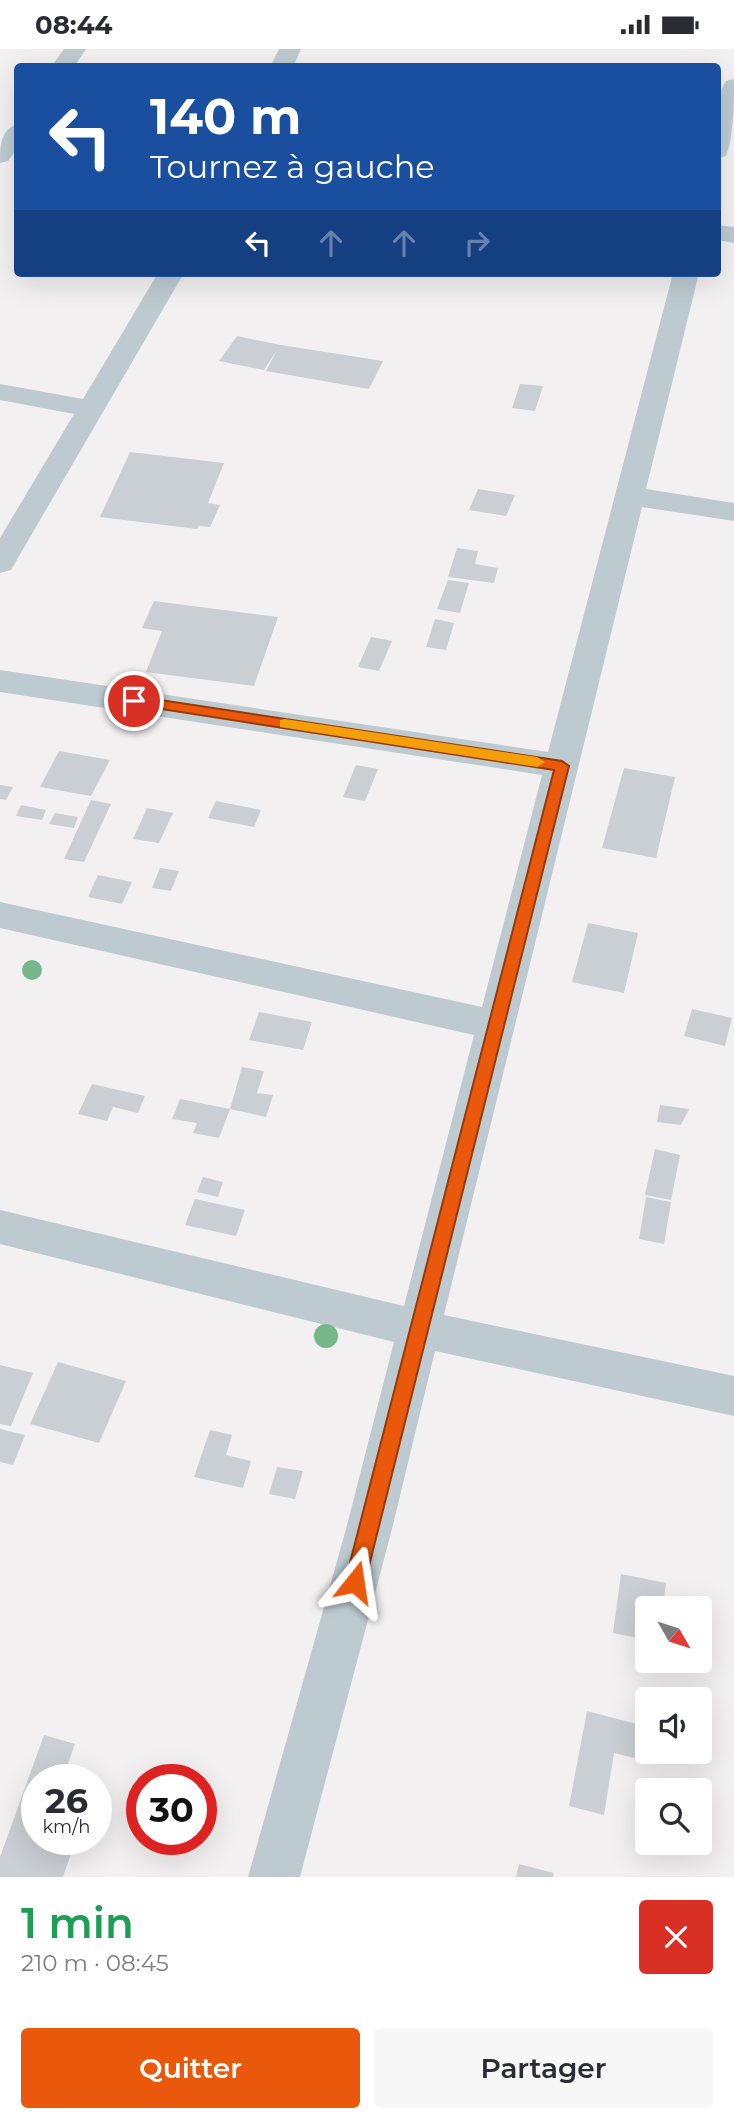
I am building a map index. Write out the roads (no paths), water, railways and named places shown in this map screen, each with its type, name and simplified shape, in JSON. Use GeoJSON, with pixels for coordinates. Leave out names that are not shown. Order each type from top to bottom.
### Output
{"type":"FeatureCollection","features":[{"type":"Feature","properties":{"kind":"street"},"geometry":{"type":"LineString","coordinates":[[721,139],[734,86]]}},
{"type":"Feature","properties":{"kind":"street"},"geometry":{"type":"LineString","coordinates":[[0,156],[14,137]]}},
{"type":"Feature","properties":{"kind":"street"},"geometry":{"type":"LineString","coordinates":[[0,563],[93,409],[168,277]]}},
{"type":"Feature","properties":{"kind":"street"},"geometry":{"type":"LineString","coordinates":[[274,1877],[369,1529],[686,277]]}},
{"type":"Feature","properties":{"kind":"street"},"geometry":{"type":"LineString","coordinates":[[0,392],[93,409]]}},
{"type":"Feature","properties":{"kind":"street"},"geometry":{"type":"LineString","coordinates":[[630,496],[734,512]]}},
{"type":"Feature","properties":{"kind":"street"},"geometry":{"type":"LineString","coordinates":[[0,681],[562,766]]}},
{"type":"Feature","properties":{"kind":"street"},"geometry":{"type":"LineString","coordinates":[[0,915],[496,1025]]}},
{"type":"Feature","properties":{"kind":"street"},"geometry":{"type":"LineString","coordinates":[[0,1227],[419,1329],[734,1397]]}}]}
